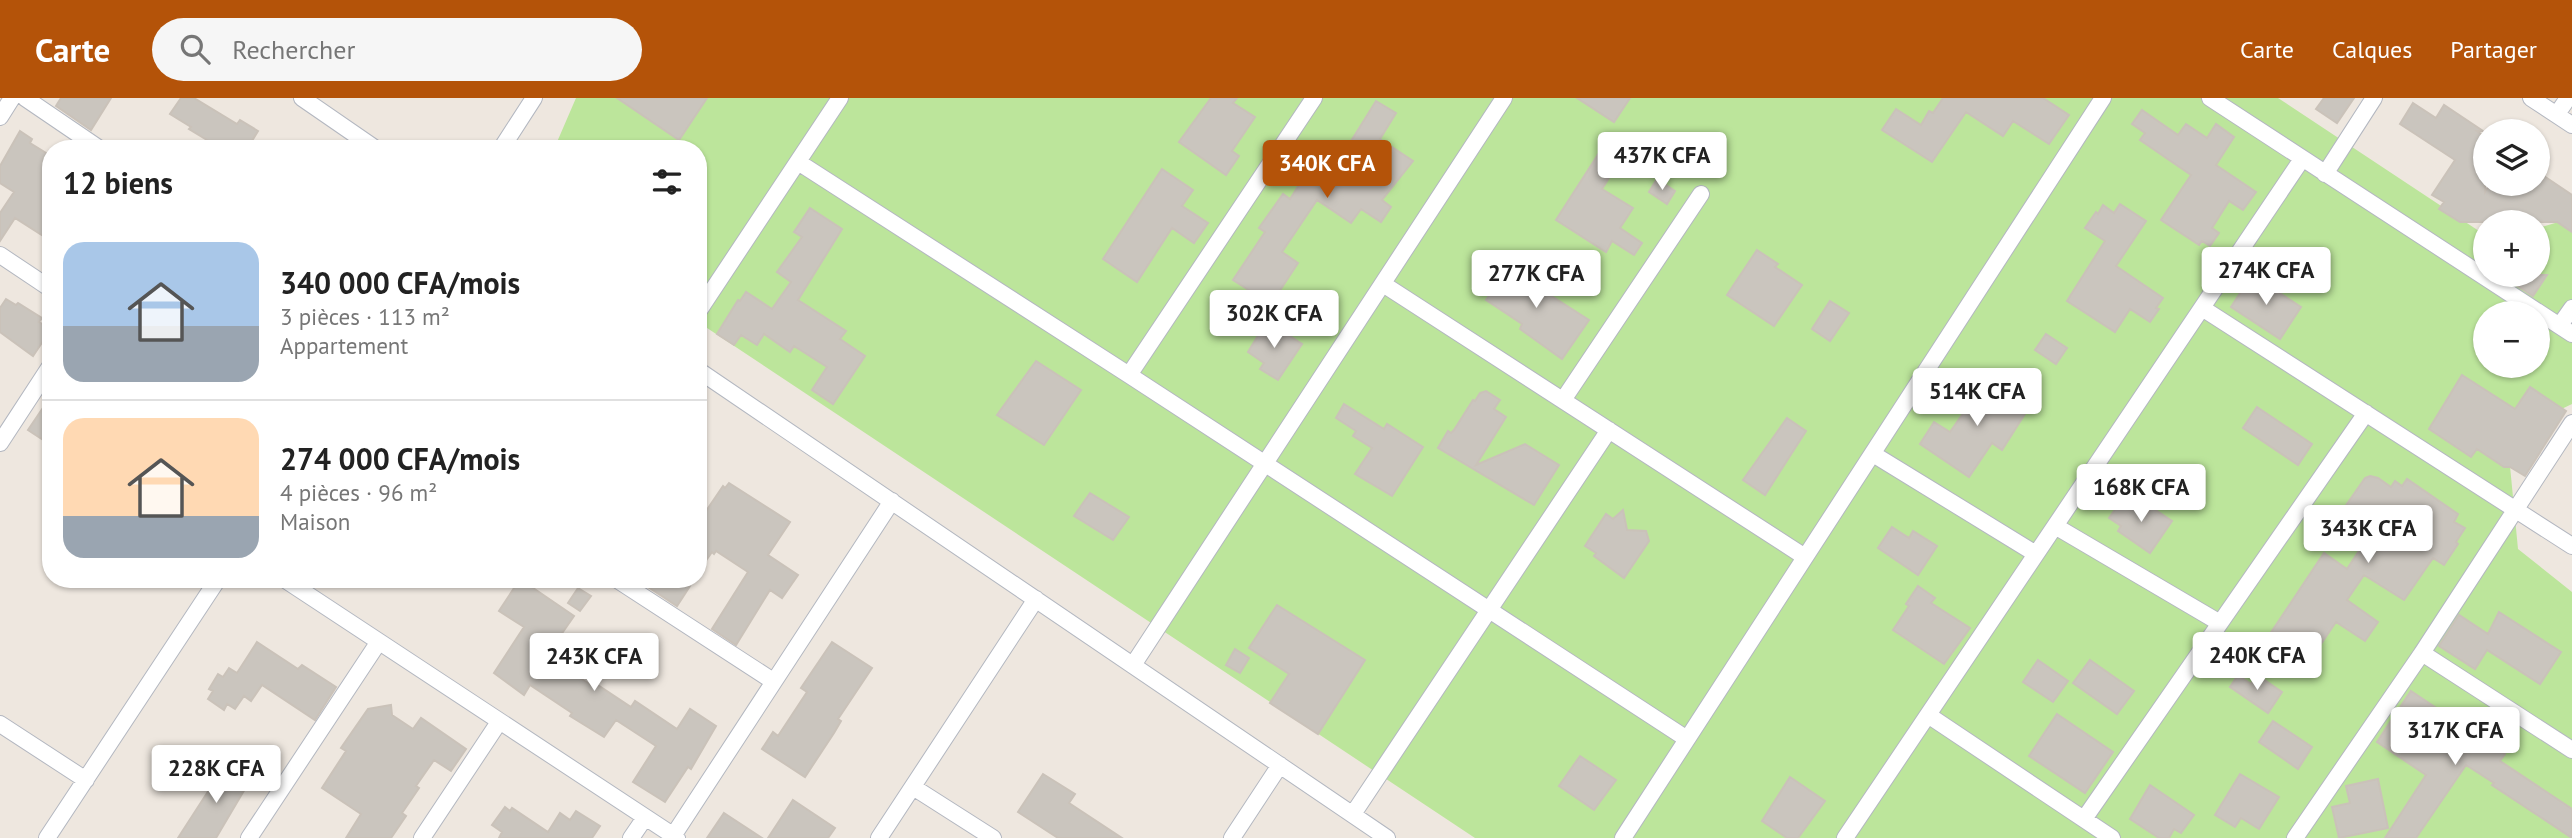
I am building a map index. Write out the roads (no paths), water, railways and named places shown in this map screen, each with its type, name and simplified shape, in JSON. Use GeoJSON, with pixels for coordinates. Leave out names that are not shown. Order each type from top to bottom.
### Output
{"type":"FeatureCollection","features":[{"type":"Feature","properties":{"kind":"street"},"geometry":{"type":"LineString","coordinates":[[0,117],[12,98]]}},
{"type":"Feature","properties":{"kind":"street"},"geometry":{"type":"LineString","coordinates":[[25,98],[87,140]]}},
{"type":"Feature","properties":{"kind":"street"},"geometry":{"type":"LineString","coordinates":[[302,98],[363,140]]}},
{"type":"Feature","properties":{"kind":"street"},"geometry":{"type":"LineString","coordinates":[[507,140],[534,98]]}},
{"type":"Feature","properties":{"kind":"street"},"geometry":{"type":"LineString","coordinates":[[707,298],[841,98]]}},
{"type":"Feature","properties":{"kind":"street"},"geometry":{"type":"LineString","coordinates":[[1129,374],[1314,98]]}},
{"type":"Feature","properties":{"kind":"street"},"geometry":{"type":"LineString","coordinates":[[1133,665],[1504,98]]}},
{"type":"Feature","properties":{"kind":"street"},"geometry":{"type":"LineString","coordinates":[[1623,838],[2104,98]]}},
{"type":"Feature","properties":{"kind":"street"},"geometry":{"type":"LineString","coordinates":[[2210,98],[2566,329],[2572,307]]}},
{"type":"Feature","properties":{"kind":"street"},"geometry":{"type":"LineString","coordinates":[[2325,174],[2374,98]]}},
{"type":"Feature","properties":{"kind":"street"},"geometry":{"type":"LineString","coordinates":[[2531,98],[2572,125]]}},
{"type":"Feature","properties":{"kind":"street"},"geometry":{"type":"LineString","coordinates":[[2557,114],[2568,98]]}},
{"type":"Feature","properties":{"kind":"street"},"geometry":{"type":"LineString","coordinates":[[1845,838],[2302,159]]}},
{"type":"Feature","properties":{"kind":"street"},"geometry":{"type":"LineString","coordinates":[[798,162],[1129,374],[1687,739]]}},
{"type":"Feature","properties":{"kind":"street"},"geometry":{"type":"LineString","coordinates":[[1563,400],[1700,194]]}},
{"type":"Feature","properties":{"kind":"street"},"geometry":{"type":"LineString","coordinates":[[0,255],[42,283]]}},
{"type":"Feature","properties":{"kind":"street"},"geometry":{"type":"LineString","coordinates":[[1382,284],[1805,557]]}},
{"type":"Feature","properties":{"kind":"street"},"geometry":{"type":"LineString","coordinates":[[2202,308],[2572,546]]}},
{"type":"Feature","properties":{"kind":"street"},"geometry":{"type":"LineString","coordinates":[[0,443],[42,379]]}},
{"type":"Feature","properties":{"kind":"street"},"geometry":{"type":"LineString","coordinates":[[707,380],[892,501],[1387,838]]}},
{"type":"Feature","properties":{"kind":"street"},"geometry":{"type":"LineString","coordinates":[[2084,820],[2366,413]]}},
{"type":"Feature","properties":{"kind":"street"},"geometry":{"type":"LineString","coordinates":[[2295,838],[2422,653],[2572,424]]}},
{"type":"Feature","properties":{"kind":"street"},"geometry":{"type":"LineString","coordinates":[[1353,814],[1609,430]]}},
{"type":"Feature","properties":{"kind":"street"},"geometry":{"type":"LineString","coordinates":[[1872,454],[2036,555]]}},
{"type":"Feature","properties":{"kind":"street"},"geometry":{"type":"LineString","coordinates":[[297,588],[675,837],[773,681],[892,501]]}},
{"type":"Feature","properties":{"kind":"street"},"geometry":{"type":"LineString","coordinates":[[2055,526],[2220,623]]}},
{"type":"Feature","properties":{"kind":"street"},"geometry":{"type":"LineString","coordinates":[[47,838],[212,588]]}},
{"type":"Feature","properties":{"kind":"street"},"geometry":{"type":"LineString","coordinates":[[630,588],[773,681]]}},
{"type":"Feature","properties":{"kind":"street"},"geometry":{"type":"LineString","coordinates":[[879,838],[1036,599]]}},
{"type":"Feature","properties":{"kind":"street"},"geometry":{"type":"LineString","coordinates":[[249,838],[378,643]]}},
{"type":"Feature","properties":{"kind":"street"},"geometry":{"type":"LineString","coordinates":[[2422,653],[2572,750]]}},
{"type":"Feature","properties":{"kind":"street"},"geometry":{"type":"LineString","coordinates":[[1928,715],[2112,838]]}},
{"type":"Feature","properties":{"kind":"street"},"geometry":{"type":"LineString","coordinates":[[422,838],[499,722]]}},
{"type":"Feature","properties":{"kind":"street"},"geometry":{"type":"LineString","coordinates":[[0,724],[86,780]]}},
{"type":"Feature","properties":{"kind":"street"},"geometry":{"type":"LineString","coordinates":[[1232,838],[1280,765]]}},
{"type":"Feature","properties":{"kind":"street"},"geometry":{"type":"LineString","coordinates":[[913,787],[993,838]]}},
{"type":"Feature","properties":{"kind":"street"},"geometry":{"type":"LineString","coordinates":[[631,838],[644,818]]}}]}
